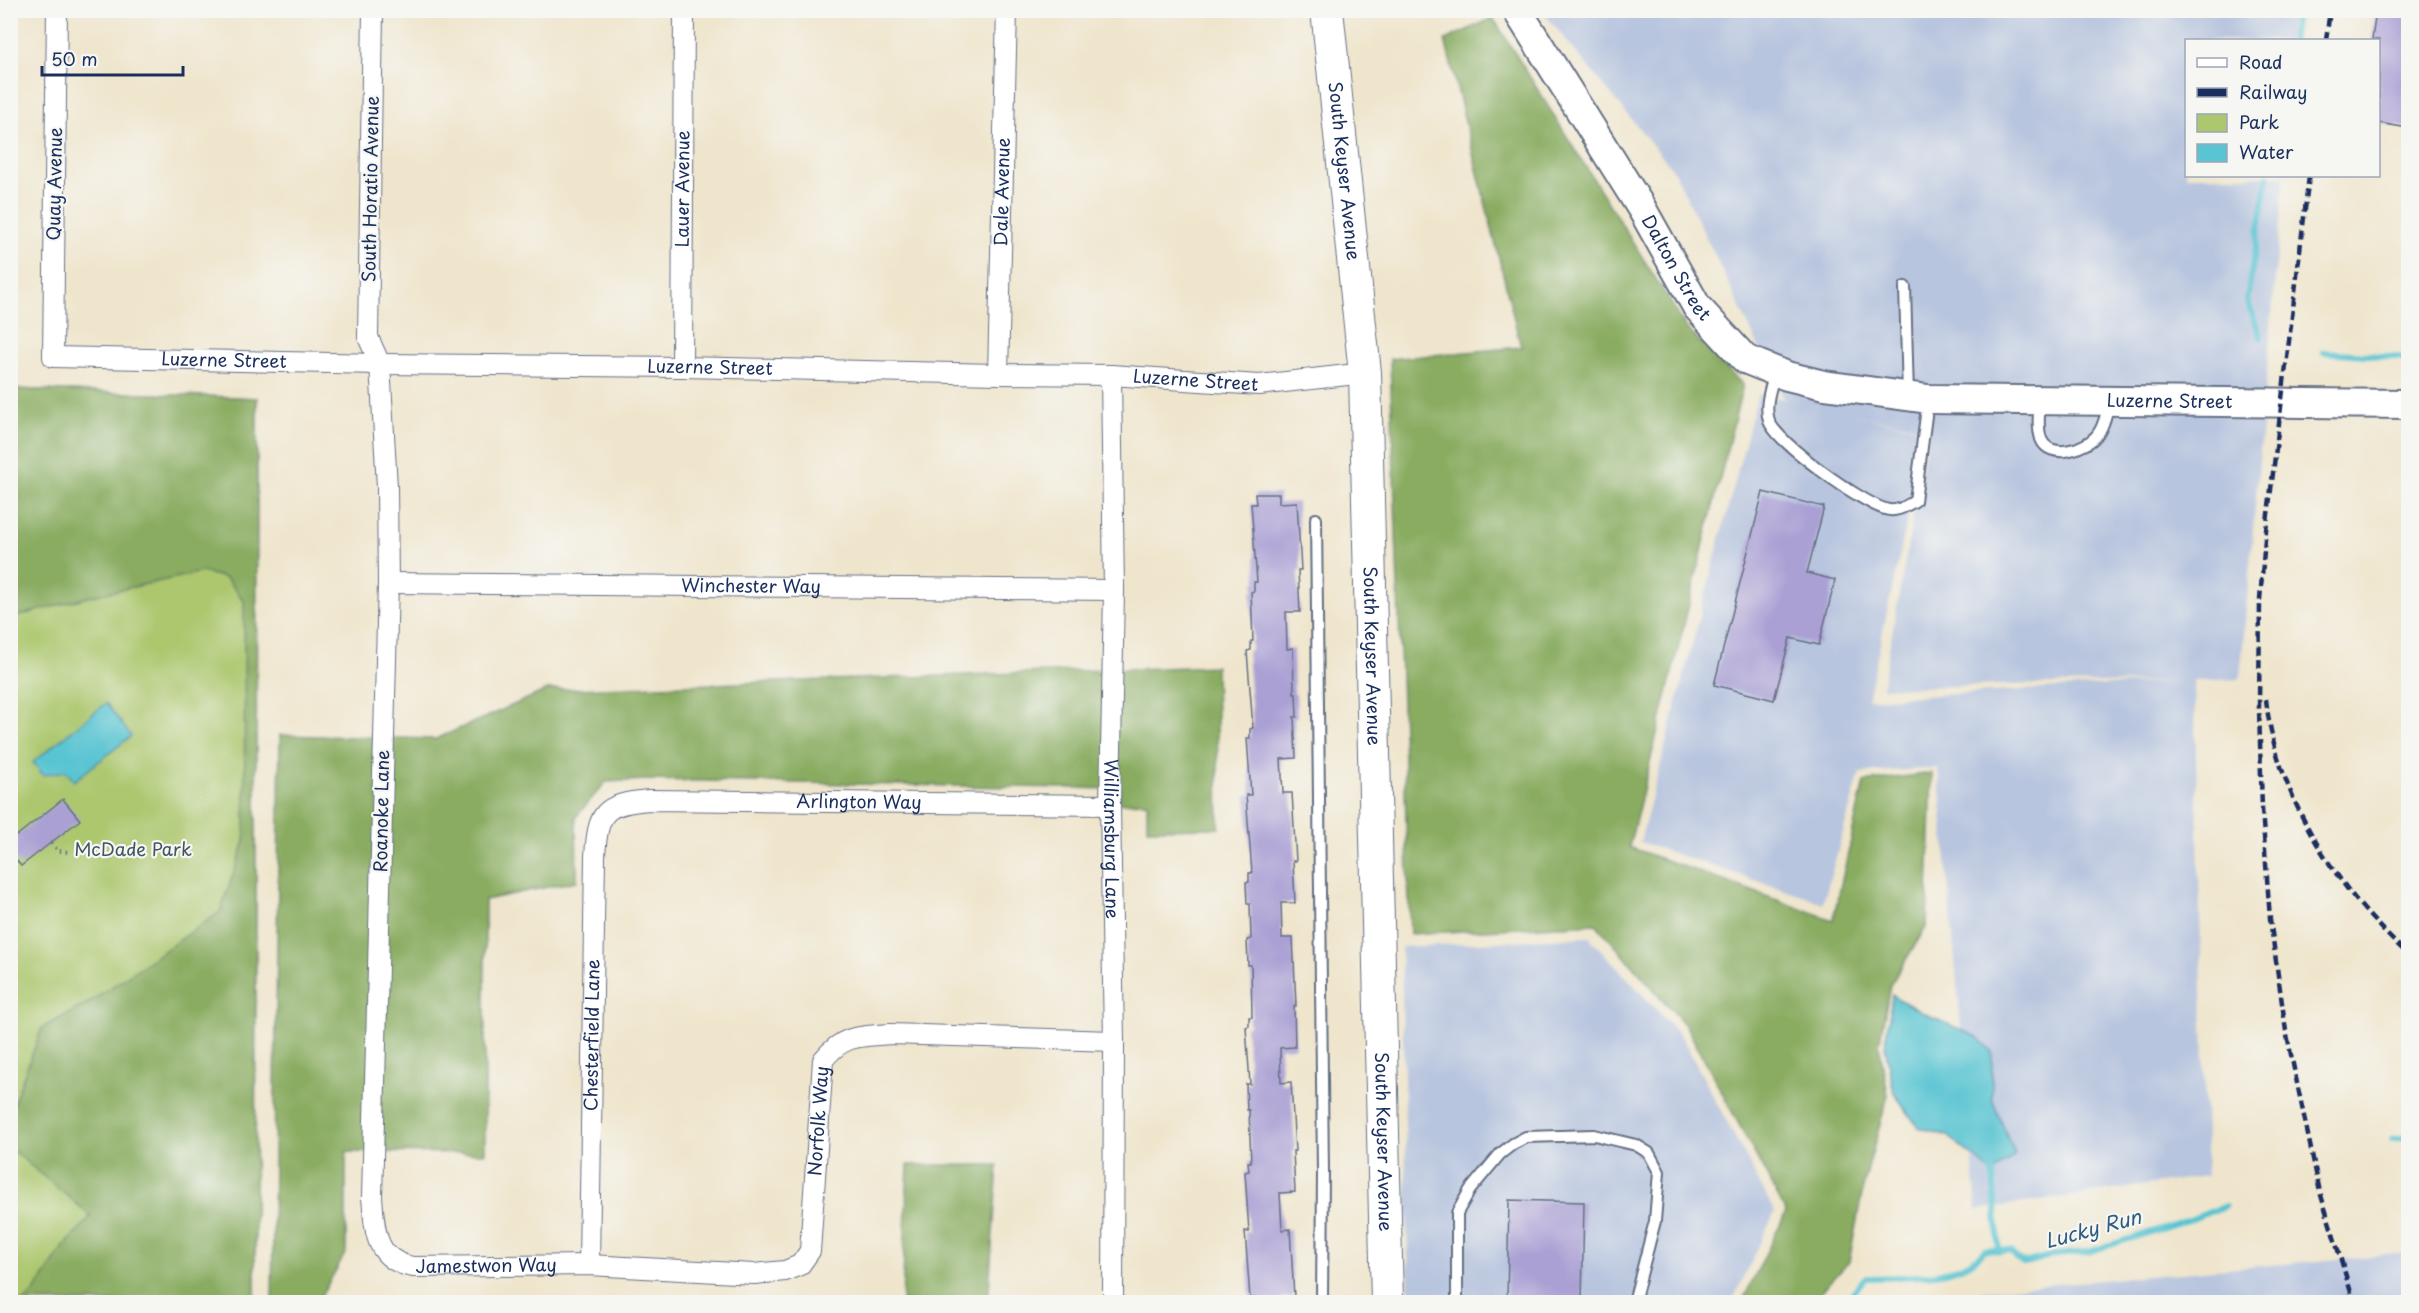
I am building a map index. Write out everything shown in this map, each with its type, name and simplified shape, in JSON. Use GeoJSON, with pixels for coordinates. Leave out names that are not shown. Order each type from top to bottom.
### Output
{"type":"FeatureCollection","features":[{"type":"Feature","properties":{"kind":"main road","name":"South Keyser Avenue"},"geometry":{"type":"LineString","coordinates":[[1327,10],[1365,374],[1387,1302]]}},
{"type":"Feature","properties":{"kind":"street","name":"Quay Avenue"},"geometry":{"type":"LineString","coordinates":[[53,357],[57,10]]}},
{"type":"Feature","properties":{"kind":"street","name":"South Horatio Avenue"},"geometry":{"type":"LineString","coordinates":[[374,10],[368,337],[380,364]]}},
{"type":"Feature","properties":{"kind":"street","name":"Lauer Avenue"},"geometry":{"type":"LineString","coordinates":[[682,367],[684,10]]}},
{"type":"Feature","properties":{"kind":"street","name":"Dale Avenue"},"geometry":{"type":"LineString","coordinates":[[998,374],[1007,10]]}},
{"type":"Feature","properties":{"kind":"street","name":"Dalton Street"},"geometry":{"type":"LineString","coordinates":[[1517,10],[1642,209],[1697,307],[1745,359],[1824,385],[1918,398]]}},
{"type":"Feature","properties":{"kind":"street","name":"Luzerne Street"},"geometry":{"type":"LineString","coordinates":[[53,357],[1111,375],[1260,385],[1365,374]]}},
{"type":"Feature","properties":{"kind":"street","name":"Roanoke Lane"},"geometry":{"type":"LineString","coordinates":[[380,364],[387,487],[388,583],[372,1197],[375,1234],[386,1256]]}},
{"type":"Feature","properties":{"kind":"street","name":"Williamsburg Lane"},"geometry":{"type":"LineString","coordinates":[[1111,375],[1114,590],[1110,805],[1114,1041],[1113,1302]]}},
{"type":"Feature","properties":{"kind":"street","name":"Luzerne Street"},"geometry":{"type":"LineString","coordinates":[[1918,398],[2409,404]]}},
{"type":"Feature","properties":{"kind":"street","name":"Winchester Way"},"geometry":{"type":"LineString","coordinates":[[388,583],[1114,590]]}},
{"type":"Feature","properties":{"kind":"street","name":"Arlington Way"},"geometry":{"type":"LineString","coordinates":[[607,810],[627,802],[649,800],[1110,805]]}},
{"type":"Feature","properties":{"kind":"street","name":"Chesterfield Lane"},"geometry":{"type":"LineString","coordinates":[[589,1265],[595,856],[597,828],[607,810]]}},
{"type":"Feature","properties":{"kind":"street","name":"Norfolk Way"},"geometry":{"type":"LineString","coordinates":[[589,1265],[754,1274],[785,1271],[800,1265],[810,1251],[823,1060],[835,1046],[854,1037],[890,1034],[1114,1041]]}},
{"type":"Feature","properties":{"kind":"street","name":"Jamestwon Way"},"geometry":{"type":"LineString","coordinates":[[386,1256],[399,1265],[412,1267],[589,1265]]}},
{"type":"Feature","properties":{"kind":"lane"},"geometry":{"type":"LineString","coordinates":[[1776,371],[1767,404],[1770,422],[1793,450],[1856,493],[1886,510],[1899,510],[1915,501],[1918,398],[1905,287]]}},
{"type":"Feature","properties":{"kind":"lane"},"geometry":{"type":"LineString","coordinates":[[2040,401],[2038,425],[2042,441],[2048,448],[2058,451],[2073,450],[2091,442],[2100,432],[2110,402]]}},
{"type":"Feature","properties":{"kind":"lane"},"geometry":{"type":"LineString","coordinates":[[1316,519],[1323,1172],[1322,1302]]}},
{"type":"Feature","properties":{"kind":"lane"},"geometry":{"type":"LineString","coordinates":[[1457,1302],[1457,1213],[1470,1190],[1500,1154],[1526,1137],[1594,1135],[1636,1145],[1649,1153],[1659,1172],[1655,1221],[1634,1302]]}},
{"type":"Feature","properties":{"kind":"path"},"geometry":{"type":"LineString","coordinates":[[51,843],[59,851],[69,852]]}},
{"type":"Feature","properties":{"kind":"shaded area"},"geometry":{"type":"Polygon","coordinates":[[[1542,11],[2298,11],[2296,39],[2185,39],[2185,177],[2284,177],[2240,679],[2194,681],[2207,1176],[1977,1210],[1938,768],[1860,773],[1823,903],[1640,842],[1758,394],[1784,399],[1674,171],[1542,11]],[[1844,412],[1927,431],[1868,699],[2181,681],[1882,688],[1929,430],[1844,412]]]}},
{"type":"Feature","properties":{"kind":"shaded area"},"geometry":{"type":"Polygon","coordinates":[[[1589,937],[1681,1036],[1775,1212],[1732,1302],[1409,1302],[1401,947],[1589,937]]]}},
{"type":"Feature","properties":{"kind":"shaded area"},"geometry":{"type":"Polygon","coordinates":[[[2408,1253],[2408,1302],[1978,1302],[1979,1291],[2408,1253]]]}},
{"type":"Feature","properties":{"kind":"green space"},"geometry":{"type":"Polygon","coordinates":[[[1493,18],[1687,329],[1743,385],[1629,847],[1833,920],[1864,782],[1932,773],[1927,926],[1890,985],[1879,1045],[1888,1095],[1864,1183],[1849,1262],[1812,1302],[1742,1302],[1786,1212],[1686,1026],[1596,924],[1410,934],[1390,359],[1521,347],[1445,40],[1493,18]]]}},
{"type":"Feature","properties":{"kind":"green space","name":"McDade Park"},"geometry":{"type":"Polygon","coordinates":[[[11,389],[257,398],[255,1302],[11,1302],[11,389]]]}},
{"type":"Feature","properties":{"kind":"green space"},"geometry":{"type":"Polygon","coordinates":[[[11,389],[257,398],[255,1302],[23,1302],[34,1292],[62,1249],[91,1216],[11,1149],[11,1110],[42,1028],[88,1003],[220,912],[245,841],[244,601],[226,578],[202,572],[92,596],[11,618],[11,389]]]}},
{"type":"Feature","properties":{"kind":"green space"},"geometry":{"type":"Polygon","coordinates":[[[1216,666],[1219,828],[1147,829],[1147,802],[1119,803],[1120,789],[646,780],[606,782],[576,817],[577,881],[485,900],[485,1153],[346,1152],[346,1252],[318,1302],[272,1302],[280,735],[436,739],[547,690],[1216,666]]]}},
{"type":"Feature","properties":{"kind":"green space"},"geometry":{"type":"Polygon","coordinates":[[[908,1165],[998,1165],[988,1302],[902,1302],[908,1165]]]}},
{"type":"Feature","properties":{"kind":"water"},"geometry":{"type":"Polygon","coordinates":[[[106,703],[131,736],[74,781],[66,771],[43,775],[33,762],[106,703]]]}},
{"type":"Feature","properties":{"kind":"water"},"geometry":{"type":"Polygon","coordinates":[[[1892,995],[1921,1012],[1977,1037],[1992,1052],[1992,1099],[2015,1155],[1993,1173],[1948,1136],[1918,1127],[1894,1093],[1885,1046],[1892,995]]]}},
{"type":"Feature","properties":{"kind":"building"},"geometry":{"type":"Polygon","coordinates":[[[2376,10],[2409,10],[2409,128],[2380,123],[2380,39],[2372,39],[2376,10]]]}},
{"type":"Feature","properties":{"kind":"building"},"geometry":{"type":"Polygon","coordinates":[[[1763,492],[1824,507],[1807,573],[1835,580],[1819,645],[1790,638],[1774,700],[1714,685],[1763,492]]]}},
{"type":"Feature","properties":{"kind":"building"},"geometry":{"type":"Polygon","coordinates":[[[1255,494],[1279,494],[1279,503],[1297,502],[1301,570],[1298,570],[1300,612],[1286,612],[1287,649],[1293,648],[1297,717],[1294,717],[1296,758],[1281,759],[1283,793],[1292,793],[1296,861],[1293,861],[1295,903],[1281,903],[1282,938],[1293,938],[1296,1006],[1294,1006],[1295,1047],[1280,1048],[1281,1083],[1291,1082],[1295,1151],[1293,1151],[1295,1192],[1280,1193],[1282,1230],[1290,1229],[1294,1297],[1281,1298],[1281,1302],[1254,1302],[1254,1298],[1250,1298],[1245,1231],[1249,1232],[1245,1172],[1249,1171],[1248,1162],[1251,1162],[1246,1084],[1250,1084],[1246,1027],[1249,1026],[1249,1017],[1252,1017],[1251,965],[1248,965],[1247,940],[1251,939],[1250,904],[1247,904],[1246,882],[1249,882],[1249,873],[1252,873],[1246,795],[1251,795],[1247,738],[1250,738],[1250,729],[1253,728],[1247,651],[1251,650],[1251,641],[1253,641],[1251,592],[1254,591],[1254,582],[1257,582],[1251,504],[1256,504],[1255,494]]]}},
{"type":"Feature","properties":{"kind":"building"},"geometry":{"type":"Polygon","coordinates":[[[63,799],[80,820],[21,866],[10,853],[10,841],[63,799]]]}},
{"type":"Feature","properties":{"kind":"building"},"geometry":{"type":"Polygon","coordinates":[[[1509,1200],[1584,1202],[1582,1302],[1507,1302],[1509,1200]]]}},
{"type":"Feature","properties":{"kind":"waterway"},"geometry":{"type":"LineString","coordinates":[[2292,39],[2297,10]]}},
{"type":"Feature","properties":{"kind":"waterway"},"geometry":{"type":"LineString","coordinates":[[2261,338],[2247,299],[2268,177]]}},
{"type":"Feature","properties":{"kind":"waterway"},"geometry":{"type":"LineString","coordinates":[[2324,352],[2408,358]]}},
{"type":"Feature","properties":{"kind":"waterway","name":"Lucky Run"},"geometry":{"type":"LineString","coordinates":[[2392,1139],[2408,1137]]}},
{"type":"Feature","properties":{"kind":"waterway"},"geometry":{"type":"LineString","coordinates":[[1990,1167],[1993,1173],[1999,1251]]}},
{"type":"Feature","properties":{"kind":"waterway","name":"Lucky Run"},"geometry":{"type":"LineString","coordinates":[[1845,1302],[1865,1278],[1945,1272],[1974,1260],[1985,1250],[2011,1251],[2017,1259],[2024,1263],[2054,1255],[2088,1252],[2192,1219],[2225,1206]]}},
{"type":"Feature","properties":{"kind":"railway"},"geometry":{"type":"LineString","coordinates":[[2326,39],[2330,10]]}},
{"type":"Feature","properties":{"kind":"railway"},"geometry":{"type":"LineString","coordinates":[[2309,177],[2265,539],[2260,600],[2259,708],[2262,809],[2270,919],[2286,1031],[2320,1192],[2354,1302]]}},
{"type":"Feature","properties":{"kind":"railway"},"geometry":{"type":"LineString","coordinates":[[2266,699],[2272,734],[2282,770],[2296,805],[2314,839],[2358,902],[2408,954]]}}]}
